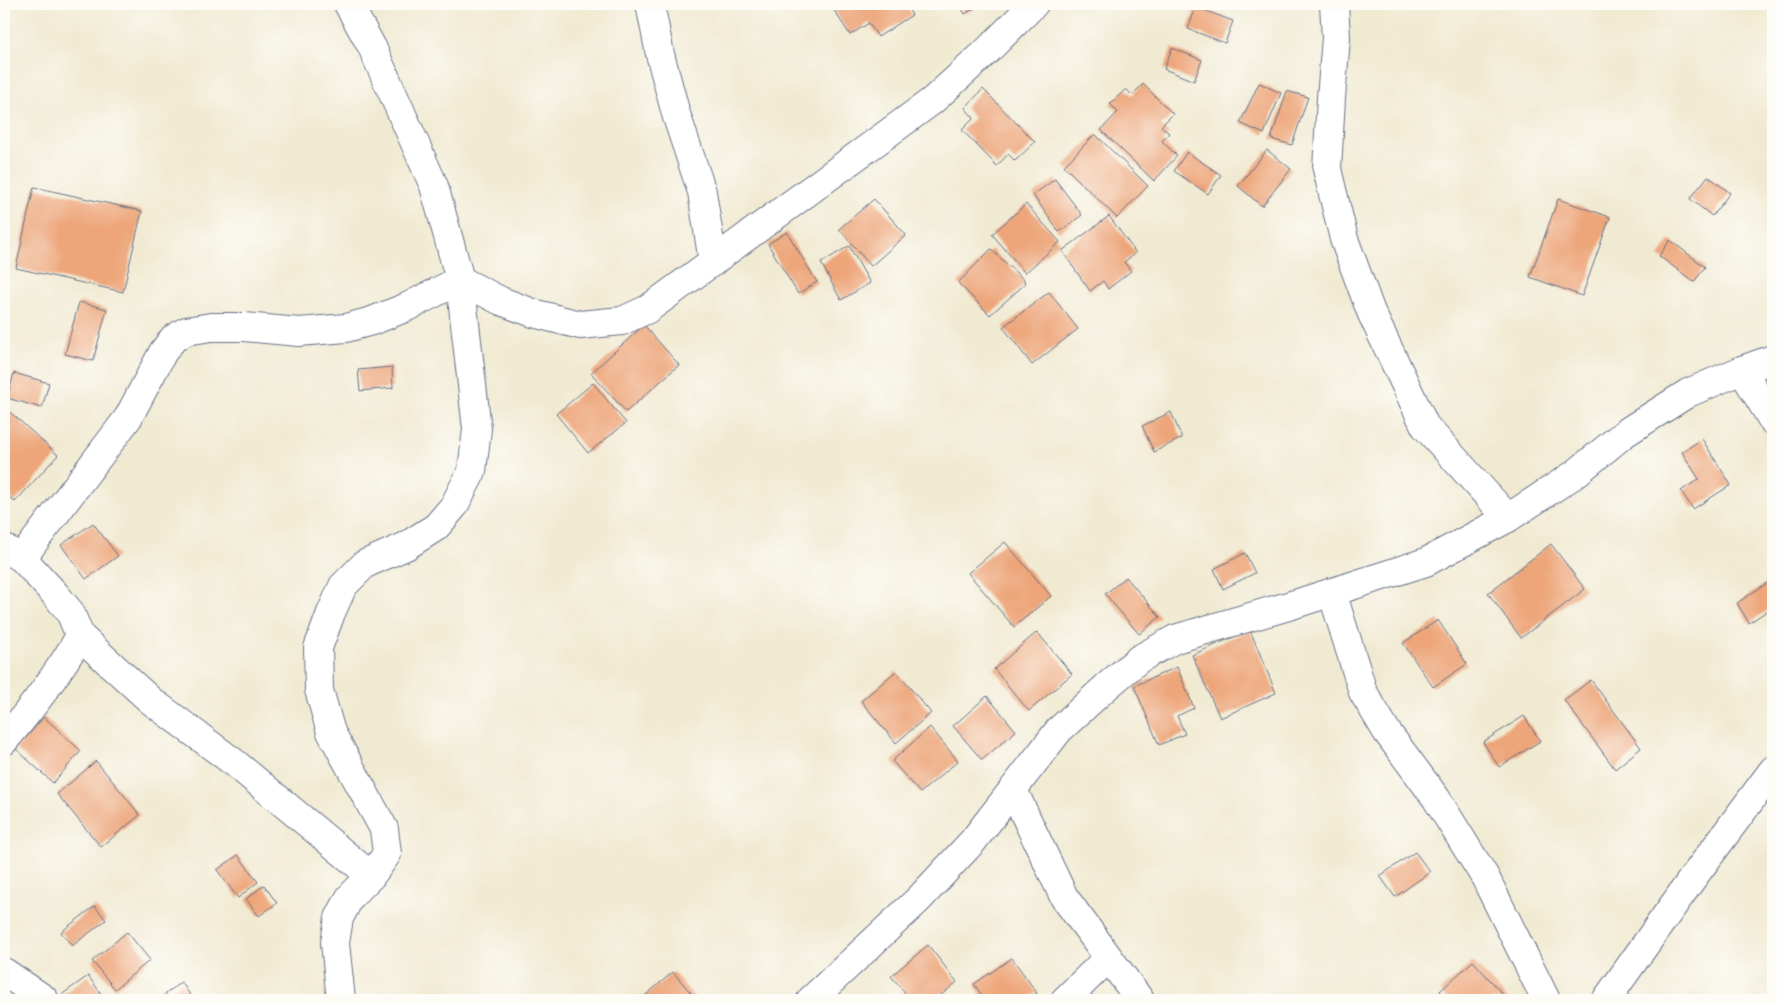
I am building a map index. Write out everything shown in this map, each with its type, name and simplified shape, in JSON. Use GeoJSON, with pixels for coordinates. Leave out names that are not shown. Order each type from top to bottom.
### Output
{"type":"FeatureCollection","features":[{"type":"Feature","properties":{"kind":"street"},"geometry":{"type":"LineString","coordinates":[[341,1000],[335,943],[339,918],[350,897],[372,876],[387,854],[384,829],[331,732],[319,690],[318,648],[343,586],[365,564],[406,546],[436,527],[454,506],[472,472],[477,430],[460,280],[434,186],[372,47],[348,4]]}},
{"type":"Feature","properties":{"kind":"street"},"geometry":{"type":"LineString","coordinates":[[650,4],[660,54],[676,114],[702,192],[713,262]]}},
{"type":"Feature","properties":{"kind":"street"},"geometry":{"type":"LineString","coordinates":[[460,280],[533,313],[580,325],[622,321],[648,309],[932,101],[986,52],[1034,4]]}},
{"type":"Feature","properties":{"kind":"street"},"geometry":{"type":"LineString","coordinates":[[1334,4],[1336,38],[1327,169],[1344,238],[1371,312],[1424,426],[1508,518]]}},
{"type":"Feature","properties":{"kind":"street"},"geometry":{"type":"LineString","coordinates":[[372,876],[236,764],[150,700],[80,636],[70,612],[13,553],[128,418],[163,352],[173,339],[186,331],[211,327],[244,327],[299,332],[346,328],[372,321],[460,280]]}},
{"type":"Feature","properties":{"kind":"street"},"geometry":{"type":"LineString","coordinates":[[811,1000],[919,899],[973,841],[1060,730],[1138,659],[1175,639],[1426,562],[1508,518],[1575,474],[1633,428],[1688,393],[1773,359]]}},
{"type":"Feature","properties":{"kind":"street"},"geometry":{"type":"LineString","coordinates":[[1742,370],[1773,421]]}},
{"type":"Feature","properties":{"kind":"street"},"geometry":{"type":"LineString","coordinates":[[1332,592],[1363,692],[1387,732],[1436,798],[1486,877],[1546,1000]]}},
{"type":"Feature","properties":{"kind":"street"},"geometry":{"type":"LineString","coordinates":[[4,741],[29,712],[62,666],[80,636]]}},
{"type":"Feature","properties":{"kind":"street"},"geometry":{"type":"LineString","coordinates":[[1606,1000],[1773,770]]}},
{"type":"Feature","properties":{"kind":"street"},"geometry":{"type":"LineString","coordinates":[[1013,790],[1064,896],[1140,1000]]}},
{"type":"Feature","properties":{"kind":"street"},"geometry":{"type":"LineString","coordinates":[[1065,1000],[1108,958]]}},
{"type":"Feature","properties":{"kind":"street"},"geometry":{"type":"LineString","coordinates":[[4,972],[44,999]]}},
{"type":"Feature","properties":{"kind":"building"},"geometry":{"type":"Polygon","coordinates":[[[830,4],[905,4],[912,15],[878,37],[869,23],[850,35],[830,4]]]}},
{"type":"Feature","properties":{"kind":"building"},"geometry":{"type":"Polygon","coordinates":[[[959,4],[981,4],[965,14],[959,4]]]}},
{"type":"Feature","properties":{"kind":"building"},"geometry":{"type":"Polygon","coordinates":[[[1196,7],[1233,21],[1225,43],[1188,29],[1196,7]]]}},
{"type":"Feature","properties":{"kind":"building"},"geometry":{"type":"Polygon","coordinates":[[[1172,48],[1202,60],[1194,81],[1164,69],[1172,48]]]}},
{"type":"Feature","properties":{"kind":"building"},"geometry":{"type":"Polygon","coordinates":[[[1259,83],[1281,93],[1264,134],[1240,123],[1259,83]]]}},
{"type":"Feature","properties":{"kind":"building"},"geometry":{"type":"Polygon","coordinates":[[[1143,84],[1173,114],[1161,126],[1169,133],[1162,141],[1177,156],[1154,181],[1101,130],[1118,112],[1110,104],[1126,89],[1132,95],[1143,84]]]}},
{"type":"Feature","properties":{"kind":"building"},"geometry":{"type":"Polygon","coordinates":[[[983,89],[1035,142],[1015,161],[1008,154],[997,166],[962,130],[974,118],[965,108],[983,89]]]}},
{"type":"Feature","properties":{"kind":"building"},"geometry":{"type":"Polygon","coordinates":[[[1287,91],[1308,97],[1292,145],[1271,139],[1287,91]]]}},
{"type":"Feature","properties":{"kind":"building"},"geometry":{"type":"Polygon","coordinates":[[[1095,134],[1148,186],[1117,218],[1064,166],[1095,134]]]}},
{"type":"Feature","properties":{"kind":"building"},"geometry":{"type":"Polygon","coordinates":[[[1267,150],[1291,169],[1262,206],[1238,186],[1267,150]]]}},
{"type":"Feature","properties":{"kind":"building"},"geometry":{"type":"Polygon","coordinates":[[[1187,152],[1221,175],[1208,194],[1174,171],[1187,152]]]}},
{"type":"Feature","properties":{"kind":"building"},"geometry":{"type":"Polygon","coordinates":[[[1708,176],[1730,193],[1712,216],[1690,199],[1708,176]]]}},
{"type":"Feature","properties":{"kind":"building"},"geometry":{"type":"Polygon","coordinates":[[[1055,179],[1082,215],[1059,232],[1033,195],[1055,179]]]}},
{"type":"Feature","properties":{"kind":"building"},"geometry":{"type":"Polygon","coordinates":[[[34,187],[142,211],[123,292],[16,268],[34,187]]]}},
{"type":"Feature","properties":{"kind":"building"},"geometry":{"type":"Polygon","coordinates":[[[874,199],[906,235],[871,266],[839,229],[874,199]]]}},
{"type":"Feature","properties":{"kind":"building"},"geometry":{"type":"Polygon","coordinates":[[[1558,199],[1610,217],[1582,296],[1530,277],[1558,199]]]}},
{"type":"Feature","properties":{"kind":"building"},"geometry":{"type":"Polygon","coordinates":[[[1026,204],[1060,242],[1025,273],[992,234],[1026,204]]]}},
{"type":"Feature","properties":{"kind":"building"},"geometry":{"type":"Polygon","coordinates":[[[1109,216],[1136,253],[1124,262],[1131,271],[1108,289],[1103,281],[1090,291],[1062,251],[1109,216]]]}},
{"type":"Feature","properties":{"kind":"building"},"geometry":{"type":"Polygon","coordinates":[[[787,232],[817,282],[798,294],[768,244],[787,232]]]}},
{"type":"Feature","properties":{"kind":"building"},"geometry":{"type":"Polygon","coordinates":[[[1670,240],[1705,267],[1694,282],[1659,256],[1670,240]]]}},
{"type":"Feature","properties":{"kind":"building"},"geometry":{"type":"Polygon","coordinates":[[[849,246],[870,283],[841,300],[821,263],[849,246]]]}},
{"type":"Feature","properties":{"kind":"building"},"geometry":{"type":"Polygon","coordinates":[[[991,249],[1024,280],[1025,284],[990,315],[958,283],[991,249]]]}},
{"type":"Feature","properties":{"kind":"building"},"geometry":{"type":"Polygon","coordinates":[[[1049,292],[1078,329],[1032,365],[1003,327],[1049,292]]]}},
{"type":"Feature","properties":{"kind":"building"},"geometry":{"type":"Polygon","coordinates":[[[79,302],[107,309],[93,361],[65,354],[79,302]]]}},
{"type":"Feature","properties":{"kind":"building"},"geometry":{"type":"Polygon","coordinates":[[[644,325],[679,365],[626,412],[591,373],[644,325]]]}},
{"type":"Feature","properties":{"kind":"building"},"geometry":{"type":"Polygon","coordinates":[[[392,367],[393,388],[360,391],[358,370],[392,367]]]}},
{"type":"Feature","properties":{"kind":"building"},"geometry":{"type":"Polygon","coordinates":[[[14,373],[49,383],[42,408],[7,398],[14,373]]]}},
{"type":"Feature","properties":{"kind":"building"},"geometry":{"type":"Polygon","coordinates":[[[593,383],[626,423],[588,453],[556,414],[593,383]]]}},
{"type":"Feature","properties":{"kind":"building"},"geometry":{"type":"Polygon","coordinates":[[[10,412],[58,455],[15,502],[7,495],[4,499],[4,419],[10,412]]]}},
{"type":"Feature","properties":{"kind":"building"},"geometry":{"type":"Polygon","coordinates":[[[1171,412],[1182,438],[1154,452],[1142,426],[1171,412]]]}},
{"type":"Feature","properties":{"kind":"building"},"geometry":{"type":"Polygon","coordinates":[[[1702,439],[1731,485],[1693,509],[1681,491],[1699,479],[1682,452],[1702,439]]]}},
{"type":"Feature","properties":{"kind":"building"},"geometry":{"type":"Polygon","coordinates":[[[93,523],[118,556],[86,579],[61,545],[93,523]]]}},
{"type":"Feature","properties":{"kind":"building"},"geometry":{"type":"Polygon","coordinates":[[[1005,542],[1051,596],[1014,627],[968,573],[1005,542]]]}},
{"type":"Feature","properties":{"kind":"building"},"geometry":{"type":"Polygon","coordinates":[[[1551,544],[1585,589],[1521,638],[1488,593],[1551,544]]]}},
{"type":"Feature","properties":{"kind":"building"},"geometry":{"type":"Polygon","coordinates":[[[1245,553],[1255,573],[1223,589],[1214,569],[1245,553]]]}},
{"type":"Feature","properties":{"kind":"building"},"geometry":{"type":"Polygon","coordinates":[[[1126,577],[1160,617],[1139,634],[1105,594],[1126,577]]]}},
{"type":"Feature","properties":{"kind":"building"},"geometry":{"type":"Polygon","coordinates":[[[1770,581],[1773,586],[1773,607],[1749,623],[1737,603],[1770,581]]]}},
{"type":"Feature","properties":{"kind":"building"},"geometry":{"type":"Polygon","coordinates":[[[1438,620],[1467,664],[1433,687],[1403,643],[1438,620]]]}},
{"type":"Feature","properties":{"kind":"building"},"geometry":{"type":"Polygon","coordinates":[[[1250,630],[1276,693],[1220,718],[1192,655],[1250,630]]]}},
{"type":"Feature","properties":{"kind":"building"},"geometry":{"type":"Polygon","coordinates":[[[1037,632],[1072,674],[1029,711],[994,669],[1037,632]]]}},
{"type":"Feature","properties":{"kind":"building"},"geometry":{"type":"Polygon","coordinates":[[[1177,667],[1194,708],[1177,716],[1185,734],[1159,745],[1134,686],[1177,667]]]}},
{"type":"Feature","properties":{"kind":"building"},"geometry":{"type":"Polygon","coordinates":[[[896,671],[931,713],[896,743],[861,701],[896,671]]]}},
{"type":"Feature","properties":{"kind":"building"},"geometry":{"type":"Polygon","coordinates":[[[1591,680],[1641,748],[1615,769],[1564,700],[1591,680]]]}},
{"type":"Feature","properties":{"kind":"building"},"geometry":{"type":"Polygon","coordinates":[[[987,696],[1016,731],[982,760],[953,726],[987,696]]]}},
{"type":"Feature","properties":{"kind":"building"},"geometry":{"type":"Polygon","coordinates":[[[1524,716],[1540,741],[1499,767],[1483,742],[1524,716]]]}},
{"type":"Feature","properties":{"kind":"building"},"geometry":{"type":"Polygon","coordinates":[[[44,717],[81,751],[53,783],[16,749],[44,717]]]}},
{"type":"Feature","properties":{"kind":"building"},"geometry":{"type":"Polygon","coordinates":[[[930,727],[958,761],[920,793],[892,761],[930,727]]]}},
{"type":"Feature","properties":{"kind":"building"},"geometry":{"type":"Polygon","coordinates":[[[96,761],[140,815],[101,847],[57,794],[96,761]]]}},
{"type":"Feature","properties":{"kind":"building"},"geometry":{"type":"Polygon","coordinates":[[[1415,852],[1430,872],[1395,897],[1380,876],[1415,852]]]}},
{"type":"Feature","properties":{"kind":"building"},"geometry":{"type":"Polygon","coordinates":[[[238,855],[258,882],[238,898],[217,870],[238,855]]]}},
{"type":"Feature","properties":{"kind":"building"},"geometry":{"type":"Polygon","coordinates":[[[264,885],[277,903],[259,916],[246,899],[264,885]]]}},
{"type":"Feature","properties":{"kind":"building"},"geometry":{"type":"Polygon","coordinates":[[[95,906],[106,920],[72,946],[61,932],[95,906]]]}},
{"type":"Feature","properties":{"kind":"building"},"geometry":{"type":"Polygon","coordinates":[[[127,932],[150,960],[115,989],[92,961],[127,932]]]}},
{"type":"Feature","properties":{"kind":"building"},"geometry":{"type":"Polygon","coordinates":[[[928,945],[957,982],[935,1000],[911,1000],[891,976],[928,945]]]}},
{"type":"Feature","properties":{"kind":"building"},"geometry":{"type":"Polygon","coordinates":[[[1012,958],[1037,993],[1026,1000],[985,1000],[974,984],[1012,958]]]}},
{"type":"Feature","properties":{"kind":"building"},"geometry":{"type":"Polygon","coordinates":[[[1473,961],[1508,1000],[1447,1000],[1440,991],[1473,961]]]}},
{"type":"Feature","properties":{"kind":"building"},"geometry":{"type":"Polygon","coordinates":[[[673,972],[697,1000],[640,1000],[673,972]]]}},
{"type":"Feature","properties":{"kind":"building"},"geometry":{"type":"Polygon","coordinates":[[[88,976],[106,1000],[54,1000],[88,976]]]}},
{"type":"Feature","properties":{"kind":"building"},"geometry":{"type":"Polygon","coordinates":[[[181,982],[194,1000],[158,1000],[181,982]]]}}]}
